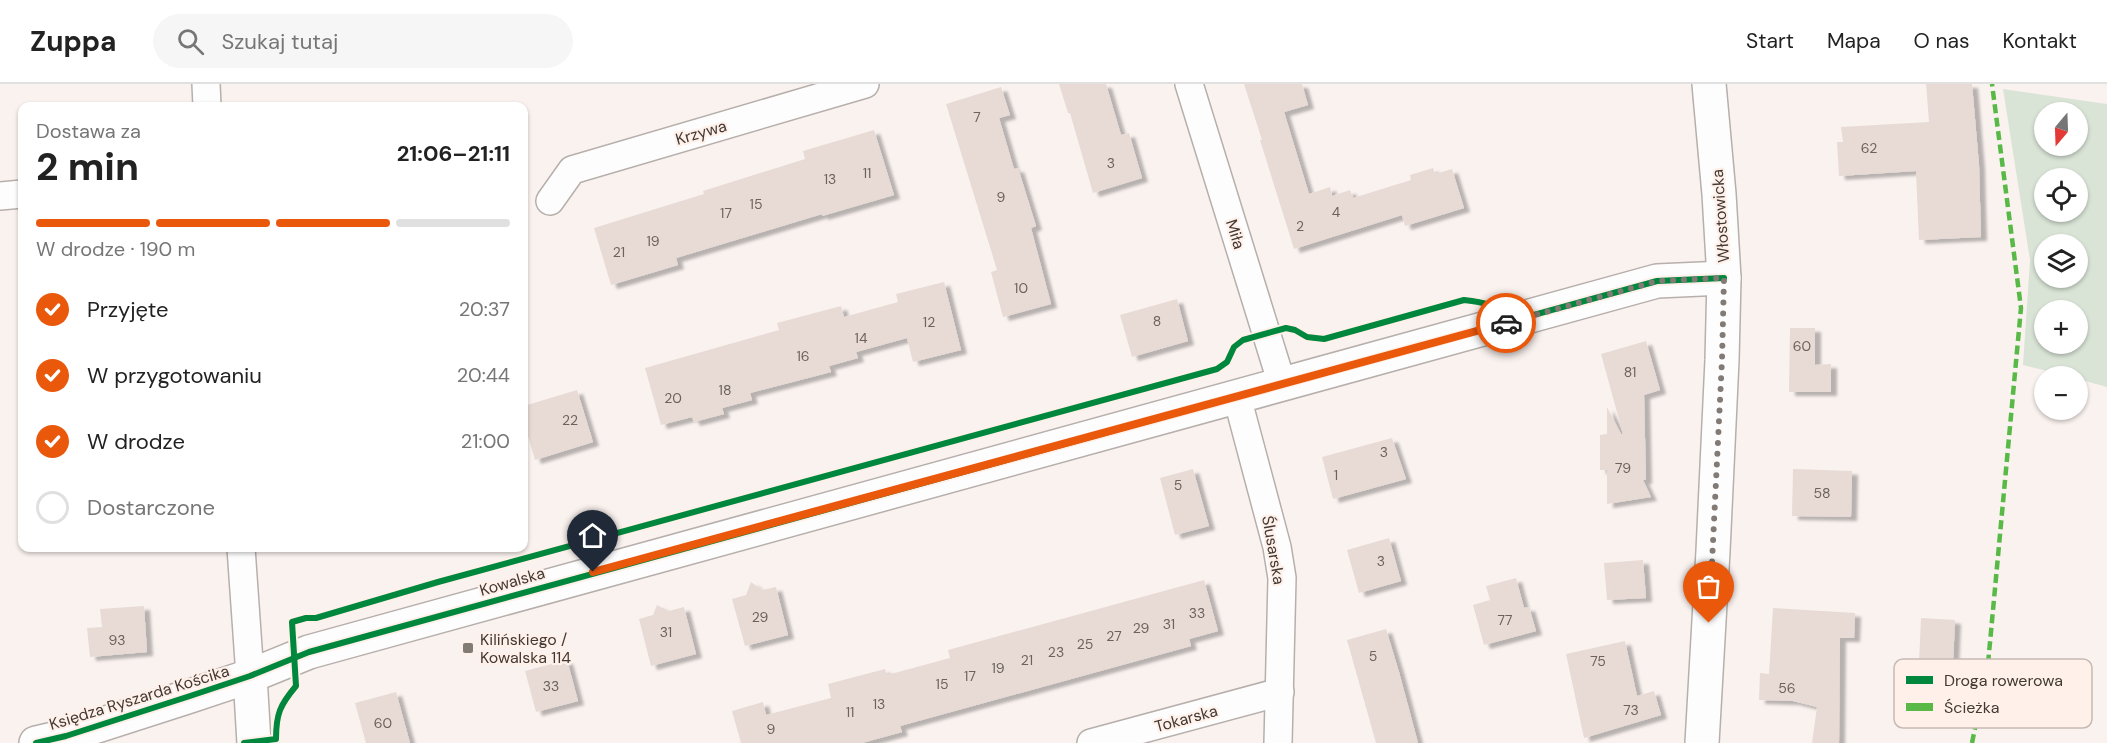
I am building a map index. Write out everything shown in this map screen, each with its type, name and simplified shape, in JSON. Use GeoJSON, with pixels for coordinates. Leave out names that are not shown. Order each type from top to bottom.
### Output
{"type":"FeatureCollection","features":[{"type":"Feature","properties":{"kind":"street"},"geometry":{"type":"LineString","coordinates":[[206,84],[207,102]]}},
{"type":"Feature","properties":{"kind":"street","name":"Krzywa"},"geometry":{"type":"LineString","coordinates":[[550,201],[572,170],[865,84]]}},
{"type":"Feature","properties":{"kind":"street","name":"Miła"},"geometry":{"type":"LineString","coordinates":[[1189,84],[1282,384]]}},
{"type":"Feature","properties":{"kind":"street","name":"Włostowicka"},"geometry":{"type":"LineString","coordinates":[[1702,743],[1713,551],[1724,278],[1709,84]]}},
{"type":"Feature","properties":{"kind":"street"},"geometry":{"type":"LineString","coordinates":[[0,196],[18,194]]}},
{"type":"Feature","properties":{"kind":"street","name":"Kowalska"},"geometry":{"type":"LineString","coordinates":[[250,676],[309,652],[1657,281],[1724,278]]}},
{"type":"Feature","properties":{"kind":"street","name":"Ślusarska"},"geometry":{"type":"LineString","coordinates":[[1237,397],[1277,547],[1282,578],[1278,743]]}},
{"type":"Feature","properties":{"kind":"street"},"geometry":{"type":"LineString","coordinates":[[241,552],[254,743]]}},
{"type":"Feature","properties":{"kind":"street","name":"Księdza Ryszarda Kościka"},"geometry":{"type":"LineString","coordinates":[[36,743],[78,732],[250,676]]}},
{"type":"Feature","properties":{"kind":"street","name":"Tokarska"},"geometry":{"type":"LineString","coordinates":[[1091,743],[1280,692]]}},
{"type":"Feature","properties":{"kind":"green space"},"geometry":{"type":"Polygon","coordinates":[[[2003,89],[2107,104],[2107,387],[2088,382],[2088,366],[2034,368],[2023,365],[2030,260],[2003,89]]]}},
{"type":"Feature","properties":{"kind":"building"},"geometry":{"type":"Polygon","coordinates":[[[1059,84],[1106,84],[1121,135],[1129,133],[1142,178],[1093,193],[1070,113],[1068,113],[1059,84]]]}},
{"type":"Feature","properties":{"kind":"building"},"geometry":{"type":"Polygon","coordinates":[[[1244,84],[1302,84],[1308,105],[1284,112],[1309,194],[1330,187],[1332,196],[1350,190],[1353,198],[1411,180],[1410,175],[1433,168],[1435,174],[1452,169],[1464,208],[1405,226],[1402,215],[1294,249],[1244,84]]]}},
{"type":"Feature","properties":{"kind":"building"},"geometry":{"type":"Polygon","coordinates":[[[1926,84],[1972,84],[1979,165],[1981,237],[1919,240],[1916,171],[1839,176],[1837,142],[1843,142],[1841,127],[1929,122],[1926,84]]]}},
{"type":"Feature","properties":{"kind":"building"},"geometry":{"type":"Polygon","coordinates":[[[1001,87],[1010,115],[999,118],[1014,169],[1018,168],[1036,226],[1031,228],[1051,304],[1003,317],[991,272],[997,270],[946,104],[1001,87]]]}},
{"type":"Feature","properties":{"kind":"building"},"geometry":{"type":"Polygon","coordinates":[[[874,130],[894,195],[676,258],[678,265],[611,285],[594,228],[704,194],[703,191],[805,159],[803,151],[874,130]]]}},
{"type":"Feature","properties":{"kind":"building"},"geometry":{"type":"Polygon","coordinates":[[[944,282],[961,350],[913,362],[907,338],[856,352],[858,358],[829,366],[831,372],[750,393],[752,400],[722,408],[724,414],[694,422],[692,417],[661,425],[645,368],[779,330],[777,323],[841,306],[844,317],[898,302],[896,294],[944,282]]]}},
{"type":"Feature","properties":{"kind":"building"},"geometry":{"type":"Polygon","coordinates":[[[1177,299],[1188,341],[1132,357],[1120,315],[1177,299]]]}},
{"type":"Feature","properties":{"kind":"building"},"geometry":{"type":"Polygon","coordinates":[[[1790,328],[1815,328],[1815,365],[1831,364],[1831,392],[1789,392],[1790,328]]]}},
{"type":"Feature","properties":{"kind":"building"},"geometry":{"type":"Polygon","coordinates":[[[1646,341],[1660,390],[1644,395],[1646,480],[1643,480],[1651,497],[1607,504],[1607,470],[1600,470],[1600,435],[1607,434],[1607,407],[1623,434],[1601,354],[1646,341]]]}},
{"type":"Feature","properties":{"kind":"building"},"geometry":{"type":"Polygon","coordinates":[[[577,390],[593,442],[535,460],[528,436],[528,405],[577,390]]]}},
{"type":"Feature","properties":{"kind":"building"},"geometry":{"type":"Polygon","coordinates":[[[1392,438],[1406,479],[1333,499],[1322,457],[1392,438]]]}},
{"type":"Feature","properties":{"kind":"building"},"geometry":{"type":"Polygon","coordinates":[[[1193,469],[1209,526],[1175,535],[1160,478],[1193,469]]]}},
{"type":"Feature","properties":{"kind":"building"},"geometry":{"type":"Polygon","coordinates":[[[1793,469],[1852,471],[1851,517],[1792,516],[1793,469]]]}},
{"type":"Feature","properties":{"kind":"building"},"geometry":{"type":"Polygon","coordinates":[[[1389,538],[1401,581],[1359,593],[1347,550],[1389,538]]]}},
{"type":"Feature","properties":{"kind":"building"},"geometry":{"type":"Polygon","coordinates":[[[1643,560],[1646,598],[1607,600],[1604,563],[1643,560]]]}},
{"type":"Feature","properties":{"kind":"building"},"geometry":{"type":"Polygon","coordinates":[[[1516,578],[1524,608],[1529,607],[1536,631],[1484,645],[1473,605],[1490,600],[1486,586],[1516,578]]]}},
{"type":"Feature","properties":{"kind":"building"},"geometry":{"type":"Polygon","coordinates":[[[1204,580],[1218,631],[1189,639],[1191,646],[900,726],[902,732],[862,743],[741,743],[732,711],[763,702],[766,715],[831,698],[828,684],[885,669],[887,675],[950,658],[948,650],[1204,580]]]}},
{"type":"Feature","properties":{"kind":"building"},"geometry":{"type":"Polygon","coordinates":[[[751,582],[762,590],[776,587],[788,635],[745,646],[732,599],[746,595],[751,582]]]}},
{"type":"Feature","properties":{"kind":"building"},"geometry":{"type":"Polygon","coordinates":[[[657,605],[669,611],[684,607],[696,654],[651,666],[639,619],[653,615],[657,605]]]}},
{"type":"Feature","properties":{"kind":"building"},"geometry":{"type":"Polygon","coordinates":[[[144,606],[147,652],[90,657],[87,628],[102,627],[100,609],[144,606]]]}},
{"type":"Feature","properties":{"kind":"building"},"geometry":{"type":"Polygon","coordinates":[[[1773,608],[1855,613],[1854,638],[1840,638],[1839,743],[1812,743],[1817,707],[1793,701],[1759,700],[1760,673],[1769,674],[1773,608]]]}},
{"type":"Feature","properties":{"kind":"building"},"geometry":{"type":"Polygon","coordinates":[[[1921,618],[1955,620],[1953,659],[1919,659],[1921,618]]]}},
{"type":"Feature","properties":{"kind":"building"},"geometry":{"type":"Polygon","coordinates":[[[1386,629],[1418,743],[1376,743],[1347,640],[1386,629]]]}},
{"type":"Feature","properties":{"kind":"building"},"geometry":{"type":"Polygon","coordinates":[[[1625,641],[1637,696],[1654,691],[1661,715],[1584,738],[1566,654],[1625,641]]]}},
{"type":"Feature","properties":{"kind":"building"},"geometry":{"type":"Polygon","coordinates":[[[567,660],[578,701],[536,712],[525,671],[567,660]]]}},
{"type":"Feature","properties":{"kind":"building"},"geometry":{"type":"Polygon","coordinates":[[[396,692],[410,743],[366,743],[355,703],[396,692]]]}},
{"type":"Feature","properties":{"kind":"marked path"},"geometry":{"type":"LineString","coordinates":[[1988,659],[2021,308],[1992,84]]}},
{"type":"Feature","properties":{"kind":"marked path"},"geometry":{"type":"LineString","coordinates":[[1972,743],[1975,728]]}},
{"type":"Feature","properties":{"kind":"cycle path"},"geometry":{"type":"LineString","coordinates":[[36,743],[66,736],[250,676],[309,652],[1657,281],[1724,278]]}},
{"type":"Feature","properties":{"kind":"cycle path"},"geometry":{"type":"LineString","coordinates":[[244,743],[276,739],[280,710],[296,686],[292,622],[316,618],[438,582],[1217,369],[1227,362],[1234,347],[1243,340],[1286,328],[1307,337],[1324,339],[1464,300],[1488,305],[1498,311],[1506,322]]}},
{"type":"Feature","properties":{"kind":"way so far"},"geometry":{"type":"LineString","coordinates":[[1506,323],[1657,281],[1724,278],[1709,623]]}},
{"type":"Feature","properties":{"kind":"place","name":"Kilińskiego / Kowalska 114"},"geometry":{"type":"Point","coordinates":[468,648]}},
{"type":"Feature","properties":{"kind":"route"},"geometry":{"type":"LineString","coordinates":[[593,572],[1506,323]]}}]}
